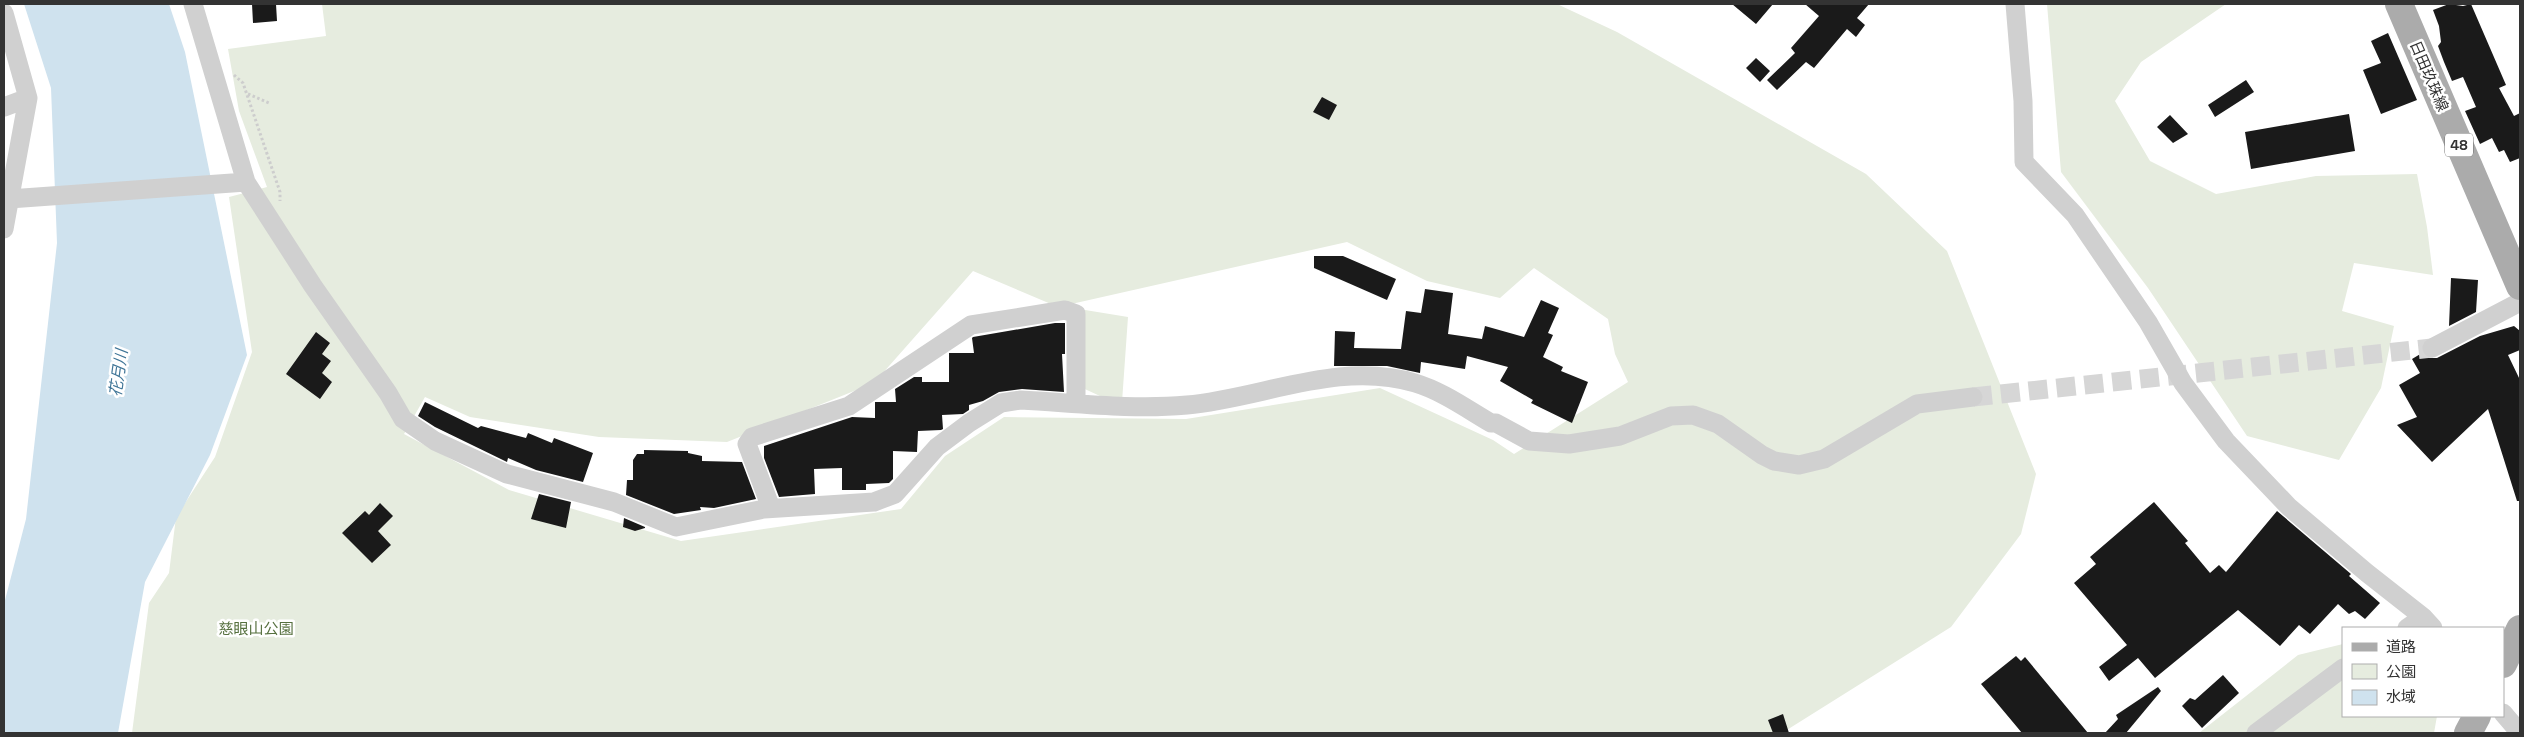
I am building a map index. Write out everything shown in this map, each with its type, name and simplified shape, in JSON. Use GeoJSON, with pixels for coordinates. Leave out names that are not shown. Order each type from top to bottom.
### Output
{"type":"FeatureCollection","features":[{"type":"Feature","properties":{"kind":"main road","name":"日田玖珠線"},"geometry":{"type":"LineString","coordinates":[[2399,4],[2520,286]]}},
{"type":"Feature","properties":{"kind":"main road"},"geometry":{"type":"LineString","coordinates":[[2504,662],[2520,629]]}},
{"type":"Feature","properties":{"kind":"main road"},"geometry":{"type":"LineString","coordinates":[[2468,733],[2476,717]]}},
{"type":"Feature","properties":{"kind":"street"},"geometry":{"type":"LineString","coordinates":[[192,4],[246,182],[388,393],[403,419],[435,441],[507,474],[614,502],[676,527],[771,508],[874,502],[896,494],[936,447],[1001,403],[1021,400],[1150,408],[1190,405],[1343,376],[1388,376],[1415,383],[1438,392],[1492,423],[1529,441],[1569,444],[1620,436],[1671,416],[1693,415],[1718,424],[1774,461],[1799,465],[1824,459],[1917,404],[1974,397]]}},
{"type":"Feature","properties":{"kind":"street"},"geometry":{"type":"LineString","coordinates":[[2015,4],[2023,101],[2024,162],[2075,215],[2148,322],[2183,383],[2226,441],[2289,507],[2428,623]]}},
{"type":"Feature","properties":{"kind":"street"},"geometry":{"type":"LineString","coordinates":[[4,13],[28,98],[4,229]]}},
{"type":"Feature","properties":{"kind":"street"},"geometry":{"type":"LineString","coordinates":[[4,106],[28,98]]}},
{"type":"Feature","properties":{"kind":"street"},"geometry":{"type":"LineString","coordinates":[[9,199],[246,182]]}},
{"type":"Feature","properties":{"kind":"street"},"geometry":{"type":"LineString","coordinates":[[2432,348],[2520,302]]}},
{"type":"Feature","properties":{"kind":"street"},"geometry":{"type":"LineString","coordinates":[[771,508],[747,444],[752,436],[849,406],[971,325],[1065,310],[1076,314],[1076,404]]}},
{"type":"Feature","properties":{"kind":"street"},"geometry":{"type":"LineString","coordinates":[[2411,627],[2428,623]]}},
{"type":"Feature","properties":{"kind":"street"},"geometry":{"type":"LineString","coordinates":[[2256,733],[2342,669]]}},
{"type":"Feature","properties":{"kind":"street"},"geometry":{"type":"LineString","coordinates":[[2504,714],[2520,733]]}},
{"type":"Feature","properties":{"kind":"path"},"geometry":{"type":"LineString","coordinates":[[230,72],[243,83],[280,192],[281,235]]}},
{"type":"Feature","properties":{"kind":"path"},"geometry":{"type":"LineString","coordinates":[[247,94],[269,104]]}},
{"type":"Feature","properties":{"kind":"green space","name":"慈眼山公園"},"geometry":{"type":"Polygon","coordinates":[[[322,4],[1557,4],[1617,32],[1866,174],[1947,251],[2036,474],[2021,534],[1951,627],[1782,733],[132,733],[149,603],[169,573],[176,517],[215,457],[252,352],[229,197],[267,187],[239,111],[228,49],[326,36],[322,4]],[[1347,242],[1058,307],[973,271],[874,383],[727,442],[599,437],[470,417],[425,397],[404,434],[509,490],[681,541],[901,509],[945,456],[1004,417],[1186,419],[1380,388],[1493,440],[1514,454],[1628,382],[1615,354],[1608,319],[1534,268],[1500,298],[1427,281],[1347,242]]]}},
{"type":"Feature","properties":{"kind":"green space"},"geometry":{"type":"Polygon","coordinates":[[[2047,4],[2226,4],[2141,62],[2115,101],[2150,161],[2216,194],[2316,176],[2417,174],[2427,227],[2433,275],[2354,263],[2342,311],[2394,326],[2381,388],[2339,460],[2247,436],[2148,288],[2061,172],[2047,4]]]}},
{"type":"Feature","properties":{"kind":"green space"},"geometry":{"type":"Polygon","coordinates":[[[1079,309],[1128,317],[1122,402],[1100,396],[1076,385],[1079,309]]]}},
{"type":"Feature","properties":{"kind":"green space"},"geometry":{"type":"Polygon","coordinates":[[[2342,644],[2342,717],[2437,717],[2434,733],[2199,733],[2298,655],[2342,644]]]}},
{"type":"Feature","properties":{"kind":"water","name":"花月川"},"geometry":{"type":"Polygon","coordinates":[[[24,4],[169,4],[185,52],[247,355],[210,455],[145,582],[118,733],[4,733],[4,604],[26,519],[57,243],[51,88],[24,4]]]}},
{"type":"Feature","properties":{"kind":"building"},"geometry":{"type":"Polygon","coordinates":[[[252,4],[276,4],[277,21],[253,23],[252,4]]]}},
{"type":"Feature","properties":{"kind":"building"},"geometry":{"type":"Polygon","coordinates":[[[1732,4],[1773,4],[1756,24],[1732,4]]]}},
{"type":"Feature","properties":{"kind":"building"},"geometry":{"type":"Polygon","coordinates":[[[1805,4],[1869,4],[1857,18],[1865,25],[1856,37],[1847,29],[1814,68],[1806,62],[1777,90],[1767,80],[1795,53],[1791,48],[1819,16],[1805,4]]]}},
{"type":"Feature","properties":{"kind":"building"},"geometry":{"type":"Polygon","coordinates":[[[2449,4],[2463,6],[2471,4],[2506,85],[2499,88],[2514,116],[2520,113],[2520,158],[2510,162],[2504,150],[2499,152],[2492,138],[2480,144],[2465,111],[2476,107],[2463,77],[2452,81],[2438,46],[2441,42],[2439,26],[2433,10],[2449,4]]]}},
{"type":"Feature","properties":{"kind":"building"},"geometry":{"type":"Polygon","coordinates":[[[2388,33],[2417,100],[2381,114],[2363,70],[2381,63],[2371,41],[2388,33]]]}},
{"type":"Feature","properties":{"kind":"building"},"geometry":{"type":"Polygon","coordinates":[[[1756,58],[1770,71],[1760,82],[1746,68],[1756,58]]]}},
{"type":"Feature","properties":{"kind":"building"},"geometry":{"type":"Polygon","coordinates":[[[2246,80],[2254,92],[2215,117],[2208,105],[2246,80]]]}},
{"type":"Feature","properties":{"kind":"building"},"geometry":{"type":"Polygon","coordinates":[[[1322,97],[1337,105],[1329,120],[1313,112],[1322,97]]]}},
{"type":"Feature","properties":{"kind":"building"},"geometry":{"type":"Polygon","coordinates":[[[2349,114],[2355,151],[2251,169],[2245,132],[2349,114]]]}},
{"type":"Feature","properties":{"kind":"building"},"geometry":{"type":"Polygon","coordinates":[[[2170,115],[2188,134],[2173,143],[2157,127],[2170,115]]]}},
{"type":"Feature","properties":{"kind":"building"},"geometry":{"type":"Polygon","coordinates":[[[1314,256],[1343,256],[1396,279],[1387,300],[1314,268],[1314,256]]]}},
{"type":"Feature","properties":{"kind":"building"},"geometry":{"type":"Polygon","coordinates":[[[2451,278],[2478,280],[2476,312],[2449,326],[2451,278]]]}},
{"type":"Feature","properties":{"kind":"building"},"geometry":{"type":"Polygon","coordinates":[[[1425,289],[1453,293],[1448,334],[1482,339],[1485,326],[1524,337],[1541,300],[1559,308],[1548,333],[1553,335],[1543,357],[1563,367],[1561,371],[1588,382],[1572,423],[1531,403],[1533,400],[1500,381],[1508,367],[1467,356],[1465,369],[1421,362],[1420,373],[1387,366],[1334,366],[1335,331],[1355,332],[1354,348],[1401,349],[1406,311],[1421,313],[1425,289]]]}},
{"type":"Feature","properties":{"kind":"building"},"geometry":{"type":"Polygon","coordinates":[[[1055,323],[1065,323],[1065,354],[1062,354],[1064,392],[1022,389],[999,392],[983,401],[969,405],[969,410],[963,414],[942,415],[943,429],[918,431],[917,452],[893,451],[893,479],[889,483],[866,484],[866,490],[842,490],[842,468],[814,469],[815,494],[779,497],[764,458],[764,446],[852,417],[875,418],[875,402],[896,402],[895,389],[914,377],[922,377],[922,382],[949,382],[949,353],[974,353],[973,337],[1055,323]]]}},
{"type":"Feature","properties":{"kind":"building"},"geometry":{"type":"Polygon","coordinates":[[[2514,326],[2520,331],[2520,350],[2508,355],[2520,380],[2520,501],[2517,501],[2488,409],[2432,462],[2397,425],[2417,417],[2399,385],[2420,373],[2412,359],[2422,353],[2426,358],[2437,358],[2480,336],[2514,326]]]}},
{"type":"Feature","properties":{"kind":"building"},"geometry":{"type":"Polygon","coordinates":[[[316,332],[330,343],[322,354],[331,361],[322,373],[332,382],[320,399],[286,374],[316,332]]]}},
{"type":"Feature","properties":{"kind":"building"},"geometry":{"type":"Polygon","coordinates":[[[425,402],[478,428],[481,426],[526,438],[528,433],[552,443],[554,438],[593,453],[583,482],[536,470],[508,458],[507,462],[435,427],[418,416],[425,402]]]}},
{"type":"Feature","properties":{"kind":"building"},"geometry":{"type":"Polygon","coordinates":[[[644,450],[688,451],[688,453],[702,456],[702,461],[742,462],[756,499],[714,508],[700,507],[701,510],[674,514],[626,495],[627,480],[633,480],[633,460],[637,454],[644,454],[644,450]]]}},
{"type":"Feature","properties":{"kind":"building"},"geometry":{"type":"Polygon","coordinates":[[[539,494],[571,502],[566,528],[531,519],[539,494]]]}},
{"type":"Feature","properties":{"kind":"building"},"geometry":{"type":"Polygon","coordinates":[[[2154,502],[2188,541],[2185,543],[2210,573],[2219,565],[2226,572],[2277,511],[2351,574],[2349,576],[2380,603],[2365,619],[2355,611],[2349,614],[2338,604],[2310,634],[2299,625],[2280,646],[2238,610],[2155,678],[2138,658],[2109,681],[2099,667],[2127,645],[2074,583],[2096,564],[2090,557],[2154,502]]]}},
{"type":"Feature","properties":{"kind":"building"},"geometry":{"type":"Polygon","coordinates":[[[380,503],[393,516],[378,531],[391,545],[372,563],[342,533],[365,511],[369,515],[380,503]]]}},
{"type":"Feature","properties":{"kind":"building"},"geometry":{"type":"Polygon","coordinates":[[[624,518],[645,528],[635,531],[623,527],[624,518]]]}},
{"type":"Feature","properties":{"kind":"building"},"geometry":{"type":"Polygon","coordinates":[[[2016,656],[2021,661],[2025,657],[2088,733],[2022,733],[1981,684],[2016,656]]]}},
{"type":"Feature","properties":{"kind":"building"},"geometry":{"type":"Polygon","coordinates":[[[2223,675],[2239,693],[2202,728],[2182,706],[2190,698],[2195,700],[2223,675]]]}},
{"type":"Feature","properties":{"kind":"building"},"geometry":{"type":"Polygon","coordinates":[[[2158,687],[2161,691],[2126,733],[2105,733],[2118,719],[2116,715],[2158,687]]]}},
{"type":"Feature","properties":{"kind":"building"},"geometry":{"type":"Polygon","coordinates":[[[1783,714],[1789,733],[1773,733],[1768,720],[1783,714]]]}},
{"type":"Feature","properties":{"kind":"tunnel"},"geometry":{"type":"LineString","coordinates":[[1973,397],[2432,348]]}}]}
